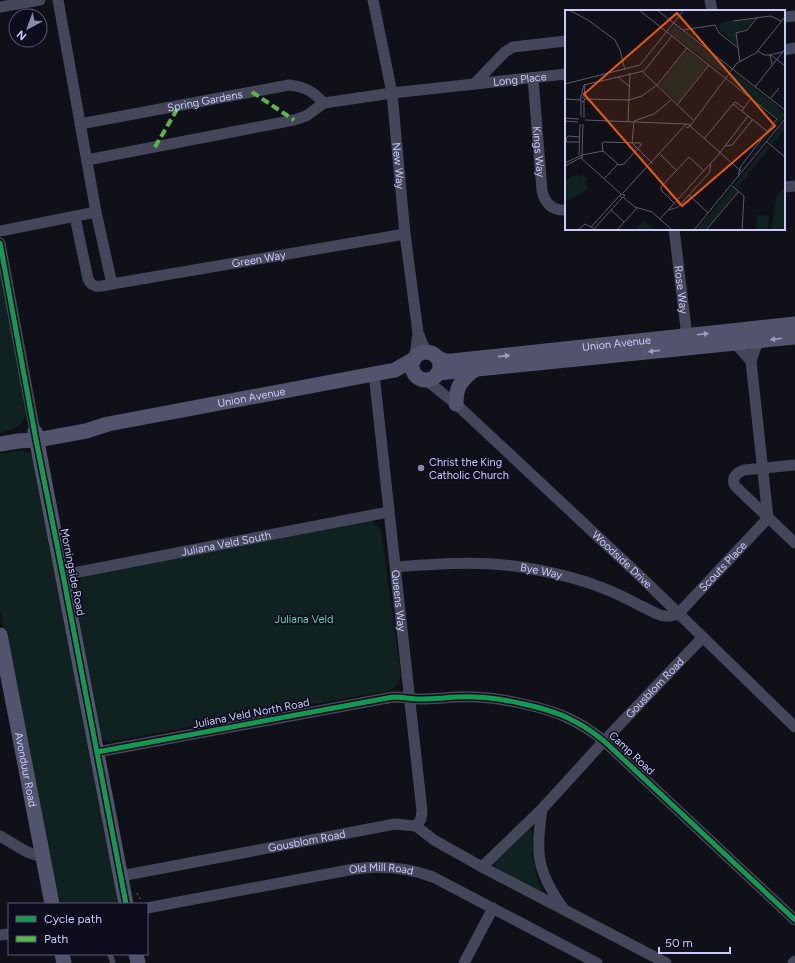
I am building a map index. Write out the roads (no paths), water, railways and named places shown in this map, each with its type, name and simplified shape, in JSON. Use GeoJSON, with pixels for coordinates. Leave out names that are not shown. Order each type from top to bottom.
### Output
{"type":"FeatureCollection","features":[{"type":"Feature","properties":{"kind":"street"},"geometry":{"type":"LineString","coordinates":[[0,7],[40,0]]}},
{"type":"Feature","properties":{"kind":"street"},"geometry":{"type":"LineString","coordinates":[[58,0],[96,212],[112,284]]}},
{"type":"Feature","properties":{"kind":"street","name":"New Way"},"geometry":{"type":"LineString","coordinates":[[373,0],[392,93],[406,234],[418,333],[426,366]]}},
{"type":"Feature","properties":{"kind":"street"},"geometry":{"type":"LineString","coordinates":[[710,0],[712,10]]}},
{"type":"Feature","properties":{"kind":"street"},"geometry":{"type":"LineString","coordinates":[[785,17],[795,16]]}},
{"type":"Feature","properties":{"kind":"street","name":"Long Place"},"geometry":{"type":"LineString","coordinates":[[474,83],[505,52],[513,47],[565,41]]}},
{"type":"Feature","properties":{"kind":"street"},"geometry":{"type":"LineString","coordinates":[[785,50],[795,48]]}},
{"type":"Feature","properties":{"kind":"street","name":"Long Place"},"geometry":{"type":"LineString","coordinates":[[392,93],[565,74]]}},
{"type":"Feature","properties":{"kind":"street","name":"Kings Way"},"geometry":{"type":"LineString","coordinates":[[533,78],[542,190],[545,200],[551,207],[565,210]]}},
{"type":"Feature","properties":{"kind":"street","name":"Spring Gardens"},"geometry":{"type":"LineString","coordinates":[[80,124],[289,85],[301,86],[313,92],[324,103]]}},
{"type":"Feature","properties":{"kind":"street"},"geometry":{"type":"LineString","coordinates":[[87,160],[294,120],[306,116],[324,103],[392,93]]}},
{"type":"Feature","properties":{"kind":"street"},"geometry":{"type":"LineString","coordinates":[[785,187],[795,186]]}},
{"type":"Feature","properties":{"kind":"street"},"geometry":{"type":"LineString","coordinates":[[0,231],[96,212]]}},
{"type":"Feature","properties":{"kind":"street","name":"Green Way"},"geometry":{"type":"LineString","coordinates":[[75,217],[88,279],[90,284],[100,287],[406,234]]}},
{"type":"Feature","properties":{"kind":"street","name":"Rose Way"},"geometry":{"type":"LineString","coordinates":[[674,230],[686,328],[680,342]]}},
{"type":"Feature","properties":{"kind":"street","name":"Morningside Road"},"geometry":{"type":"LineString","coordinates":[[0,243],[35,436],[126,903]]}},
{"type":"Feature","properties":{"kind":"street","name":"Union Avenue"},"geometry":{"type":"LineString","coordinates":[[758,334],[795,324]]}},
{"type":"Feature","properties":{"kind":"street"},"geometry":{"type":"LineString","coordinates":[[758,334],[751,361],[768,518]]}},
{"type":"Feature","properties":{"kind":"street","name":"Union Avenue"},"geometry":{"type":"LineString","coordinates":[[0,444],[35,436],[86,431],[108,424],[395,370],[426,366],[473,364],[758,334],[795,337]]}},
{"type":"Feature","properties":{"kind":"street"},"geometry":{"type":"LineString","coordinates":[[734,336],[751,361]]}},
{"type":"Feature","properties":{"kind":"street"},"geometry":{"type":"LineString","coordinates":[[451,400],[456,396],[459,385],[473,364]]}},
{"type":"Feature","properties":{"kind":"street","name":"Woodside Drive"},"geometry":{"type":"LineString","coordinates":[[426,366],[451,400],[640,576],[795,727]]}},
{"type":"Feature","properties":{"kind":"street","name":"Queens Way"},"geometry":{"type":"LineString","coordinates":[[374,374],[422,811],[416,826]]}},
{"type":"Feature","properties":{"kind":"street"},"geometry":{"type":"LineString","coordinates":[[795,465],[738,472],[734,476],[733,480],[735,486],[795,543]]}},
{"type":"Feature","properties":{"kind":"street","name":"Juliana Veld South"},"geometry":{"type":"LineString","coordinates":[[63,575],[388,512]]}},
{"type":"Feature","properties":{"kind":"street","name":"Scouts Place"},"geometry":{"type":"LineString","coordinates":[[678,614],[768,518]]}},
{"type":"Feature","properties":{"kind":"street","name":"Bye Way"},"geometry":{"type":"LineString","coordinates":[[396,567],[451,562],[514,566],[574,578],[601,587],[667,617],[678,614]]}},
{"type":"Feature","properties":{"kind":"street","name":"Avonduur Road"},"geometry":{"type":"LineString","coordinates":[[0,635],[52,903]]}},
{"type":"Feature","properties":{"kind":"street","name":"Gousblom Road"},"geometry":{"type":"LineString","coordinates":[[482,867],[542,809],[702,638]]}},
{"type":"Feature","properties":{"kind":"street","name":"Juliana Veld North Road"},"geometry":{"type":"LineString","coordinates":[[97,752],[393,697],[409,698]]}},
{"type":"Feature","properties":{"kind":"street","name":"Camp Road"},"geometry":{"type":"LineString","coordinates":[[409,698],[477,697],[498,699],[522,704],[567,718],[588,729],[604,741],[795,920]]}},
{"type":"Feature","properties":{"kind":"street"},"geometry":{"type":"LineString","coordinates":[[542,809],[538,838],[538,858],[544,877],[565,910]]}},
{"type":"Feature","properties":{"kind":"street","name":"Gousblom Road"},"geometry":{"type":"LineString","coordinates":[[121,876],[396,824],[416,826]]}},
{"type":"Feature","properties":{"kind":"street"},"geometry":{"type":"LineString","coordinates":[[416,826],[434,840],[482,867],[666,963]]}},
{"type":"Feature","properties":{"kind":"street"},"geometry":{"type":"LineString","coordinates":[[0,836],[27,852],[42,857]]}},
{"type":"Feature","properties":{"kind":"street","name":"Old Mill Road"},"geometry":{"type":"LineString","coordinates":[[148,908],[354,869],[376,866],[398,867],[433,877],[597,963]]}},
{"type":"Feature","properties":{"kind":"street"},"geometry":{"type":"LineString","coordinates":[[464,963],[493,908]]}},
{"type":"Feature","properties":{"kind":"place","name":"Christ the King Catholic Church"},"geometry":{"type":"Point","coordinates":[421,468]}},
{"type":"Feature","properties":{"kind":"park label","name":"Juliana Veld"},"geometry":{"type":"Point","coordinates":[304,619]}}]}
